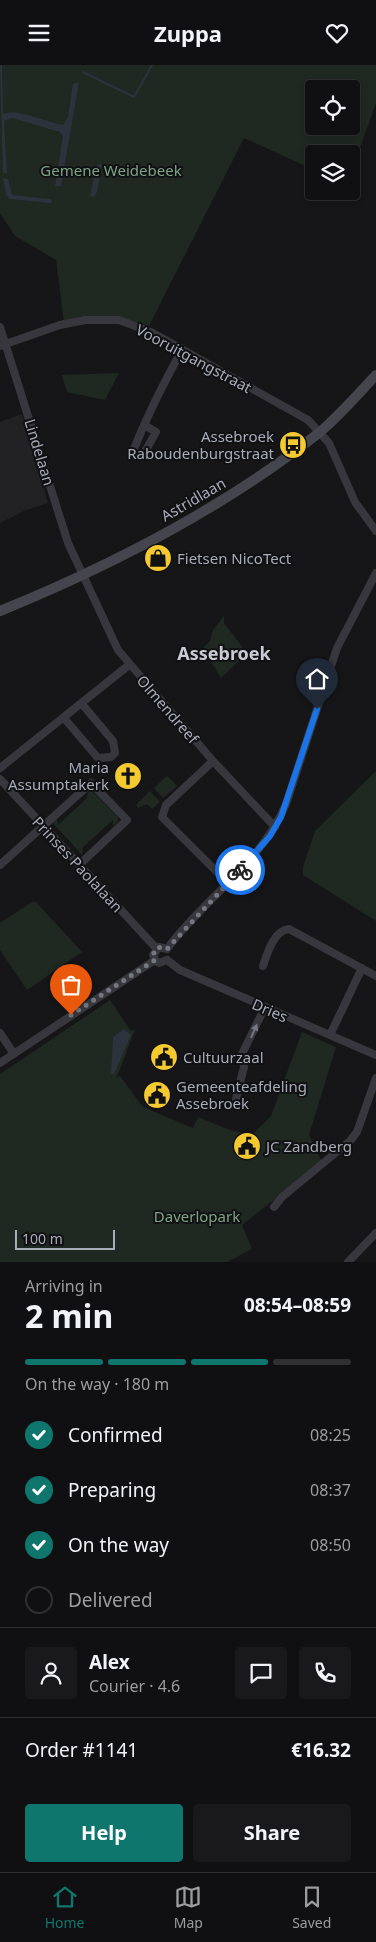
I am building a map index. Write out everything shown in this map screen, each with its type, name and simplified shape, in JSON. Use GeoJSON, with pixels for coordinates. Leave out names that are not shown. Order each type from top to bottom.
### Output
{"type":"FeatureCollection","features":[{"type":"Feature","properties":{"kind":"main road","name":"Astridlaan"},"geometry":{"type":"LineString","coordinates":[[0,611],[82,576],[190,519],[233,493],[320,431],[376,375]]}},
{"type":"Feature","properties":{"kind":"street","name":"Vooruitgangstraat"},"geometry":{"type":"LineString","coordinates":[[3,345],[72,322],[109,319],[144,328],[302,416],[320,431],[329,443],[355,502],[376,531]]}},
{"type":"Feature","properties":{"kind":"street","name":"Lindelaan"},"geometry":{"type":"LineString","coordinates":[[0,327],[3,345],[65,536],[82,576]]}},
{"type":"Feature","properties":{"kind":"street"},"geometry":{"type":"LineString","coordinates":[[144,425],[182,350]]}},
{"type":"Feature","properties":{"kind":"street"},"geometry":{"type":"LineString","coordinates":[[167,949],[260,849],[276,827],[286,804],[337,648],[376,573]]}},
{"type":"Feature","properties":{"kind":"street","name":"Olmendreef"},"geometry":{"type":"LineString","coordinates":[[82,576],[118,650],[129,665],[213,761],[276,827]]}},
{"type":"Feature","properties":{"kind":"street"},"geometry":{"type":"LineString","coordinates":[[0,768],[129,665]]}},
{"type":"Feature","properties":{"kind":"street"},"geometry":{"type":"LineString","coordinates":[[64,718],[98,757],[111,757],[115,753],[113,741],[82,704]]}},
{"type":"Feature","properties":{"kind":"street"},"geometry":{"type":"LineString","coordinates":[[213,761],[166,805],[162,817],[228,883]]}},
{"type":"Feature","properties":{"kind":"street","name":"Prinses Paolalaan"},"geometry":{"type":"LineString","coordinates":[[0,779],[156,948]]}},
{"type":"Feature","properties":{"kind":"street"},"geometry":{"type":"LineString","coordinates":[[0,865],[92,783],[127,820],[79,865]]}},
{"type":"Feature","properties":{"kind":"street"},"geometry":{"type":"LineString","coordinates":[[263,966],[277,936],[284,929],[289,929],[376,976]]}},
{"type":"Feature","properties":{"kind":"street"},"geometry":{"type":"LineString","coordinates":[[162,947],[167,949],[169,955],[167,960],[162,963],[155,960],[153,955],[156,948],[162,947]]}},
{"type":"Feature","properties":{"kind":"street"},"geometry":{"type":"LineString","coordinates":[[0,1063],[155,960]]}},
{"type":"Feature","properties":{"kind":"street","name":"Dries"},"geometry":{"type":"LineString","coordinates":[[167,960],[180,970],[376,1055]]}},
{"type":"Feature","properties":{"kind":"street"},"geometry":{"type":"LineString","coordinates":[[330,1035],[362,968]]}},
{"type":"Feature","properties":{"kind":"street"},"geometry":{"type":"LineString","coordinates":[[236,1099],[244,1067],[242,1054],[265,1007]]}},
{"type":"Feature","properties":{"kind":"street"},"geometry":{"type":"LineString","coordinates":[[0,1033],[14,1054]]}},
{"type":"Feature","properties":{"kind":"street"},"geometry":{"type":"LineString","coordinates":[[274,1207],[282,1197],[350,1141],[357,1132],[376,1078]]}},
{"type":"Feature","properties":{"kind":"street"},"geometry":{"type":"LineString","coordinates":[[354,1260],[376,1233]]}},
{"type":"Feature","properties":{"kind":"shaded area"},"geometry":{"type":"Polygon","coordinates":[[[0,65],[2,65],[3,113],[5,114],[25,114],[63,125],[68,117],[73,84],[79,82],[61,186],[55,186],[63,136],[60,132],[12,118],[4,121],[7,174],[3,173],[0,65]]]}},
{"type":"Feature","properties":{"kind":"shaded area"},"geometry":{"type":"Polygon","coordinates":[[[102,164],[97,192],[94,197],[90,196],[97,165],[102,164]]]}},
{"type":"Feature","properties":{"kind":"shaded area"},"geometry":{"type":"Polygon","coordinates":[[[3,178],[8,179],[12,195],[49,199],[52,200],[51,203],[10,199],[6,195],[3,178]]]}},
{"type":"Feature","properties":{"kind":"shaded area"},"geometry":{"type":"Polygon","coordinates":[[[22,414],[48,503],[26,510],[0,523],[0,422],[22,414]]]}},
{"type":"Feature","properties":{"kind":"shaded area"},"geometry":{"type":"Polygon","coordinates":[[[124,1029],[131,1035],[114,1074],[111,1074],[113,1037],[124,1029]]]}},
{"type":"Feature","properties":{"kind":"green space","name":"Gemene Weidebeek"},"geometry":{"type":"Polygon","coordinates":[[[0,65],[376,65],[376,103],[360,148],[360,145],[305,145],[305,166],[244,138],[149,326],[107,317],[64,322],[56,260],[15,236],[0,213],[0,65]]]}},
{"type":"Feature","properties":{"kind":"green space"},"geometry":{"type":"Polygon","coordinates":[[[119,373],[105,400],[67,392],[62,375],[119,373]]]}},
{"type":"Feature","properties":{"kind":"green space"},"geometry":{"type":"Polygon","coordinates":[[[224,616],[224,623],[247,653],[221,678],[203,648],[210,641],[213,630],[224,616]]]}},
{"type":"Feature","properties":{"kind":"green space"},"geometry":{"type":"Polygon","coordinates":[[[376,771],[376,921],[303,875],[303,867],[315,831],[376,771]]]}},
{"type":"Feature","properties":{"kind":"green space"},"geometry":{"type":"Polygon","coordinates":[[[167,776],[177,786],[163,798],[154,788],[167,776]]]}},
{"type":"Feature","properties":{"kind":"green space"},"geometry":{"type":"Polygon","coordinates":[[[91,790],[118,817],[118,822],[113,826],[113,820],[83,847],[82,855],[53,823],[57,819],[58,825],[87,798],[88,791],[91,790]]]}},
{"type":"Feature","properties":{"kind":"green space"},"geometry":{"type":"Polygon","coordinates":[[[150,791],[160,802],[152,809],[147,804],[138,808],[136,805],[150,791]]]}},
{"type":"Feature","properties":{"kind":"green space"},"geometry":{"type":"Polygon","coordinates":[[[32,902],[36,902],[82,952],[27,990],[0,950],[0,923],[32,902]]]}},
{"type":"Feature","properties":{"kind":"green space","name":"Daverlopark"},"geometry":{"type":"Polygon","coordinates":[[[110,1000],[131,1031],[135,1029],[117,1077],[120,1076],[143,1107],[193,1128],[198,1117],[230,1130],[252,1135],[271,1116],[302,1032],[336,1047],[309,1135],[322,1162],[242,1225],[252,1249],[227,1262],[0,1262],[0,1074],[110,1000]]]}},
{"type":"Feature","properties":{"kind":"waterway"},"geometry":{"type":"LineString","coordinates":[[83,72],[134,97],[152,65]]}},
{"type":"Feature","properties":{"kind":"way so far"},"geometry":{"type":"LineString","coordinates":[[71,1015],[155,960],[153,953],[156,948],[162,947],[167,949],[240,870]]}},
{"type":"Feature","properties":{"kind":"place","name":"Assebroek Raboudenburgstraat"},"geometry":{"type":"Point","coordinates":[293,445]}},
{"type":"Feature","properties":{"kind":"place","name":"Fietsen NicoTect"},"geometry":{"type":"Point","coordinates":[158,558]}},
{"type":"Feature","properties":{"kind":"place","name":"Maria Assumptakerk"},"geometry":{"type":"Point","coordinates":[128,776]}},
{"type":"Feature","properties":{"kind":"place","name":"Cultuurzaal"},"geometry":{"type":"Point","coordinates":[164,1057]}},
{"type":"Feature","properties":{"kind":"place","name":"Gemeenteafdeling Assebroek"},"geometry":{"type":"Point","coordinates":[157,1095]}},
{"type":"Feature","properties":{"kind":"place","name":"JC Zandberg"},"geometry":{"type":"Point","coordinates":[247,1146]}},
{"type":"Feature","properties":{"kind":"district","name":"Assebroek"},"geometry":{"type":"Point","coordinates":[224,653]}},
{"type":"Feature","properties":{"kind":"route"},"geometry":{"type":"LineString","coordinates":[[240,870],[260,849],[281,817],[317,709]]}}]}
